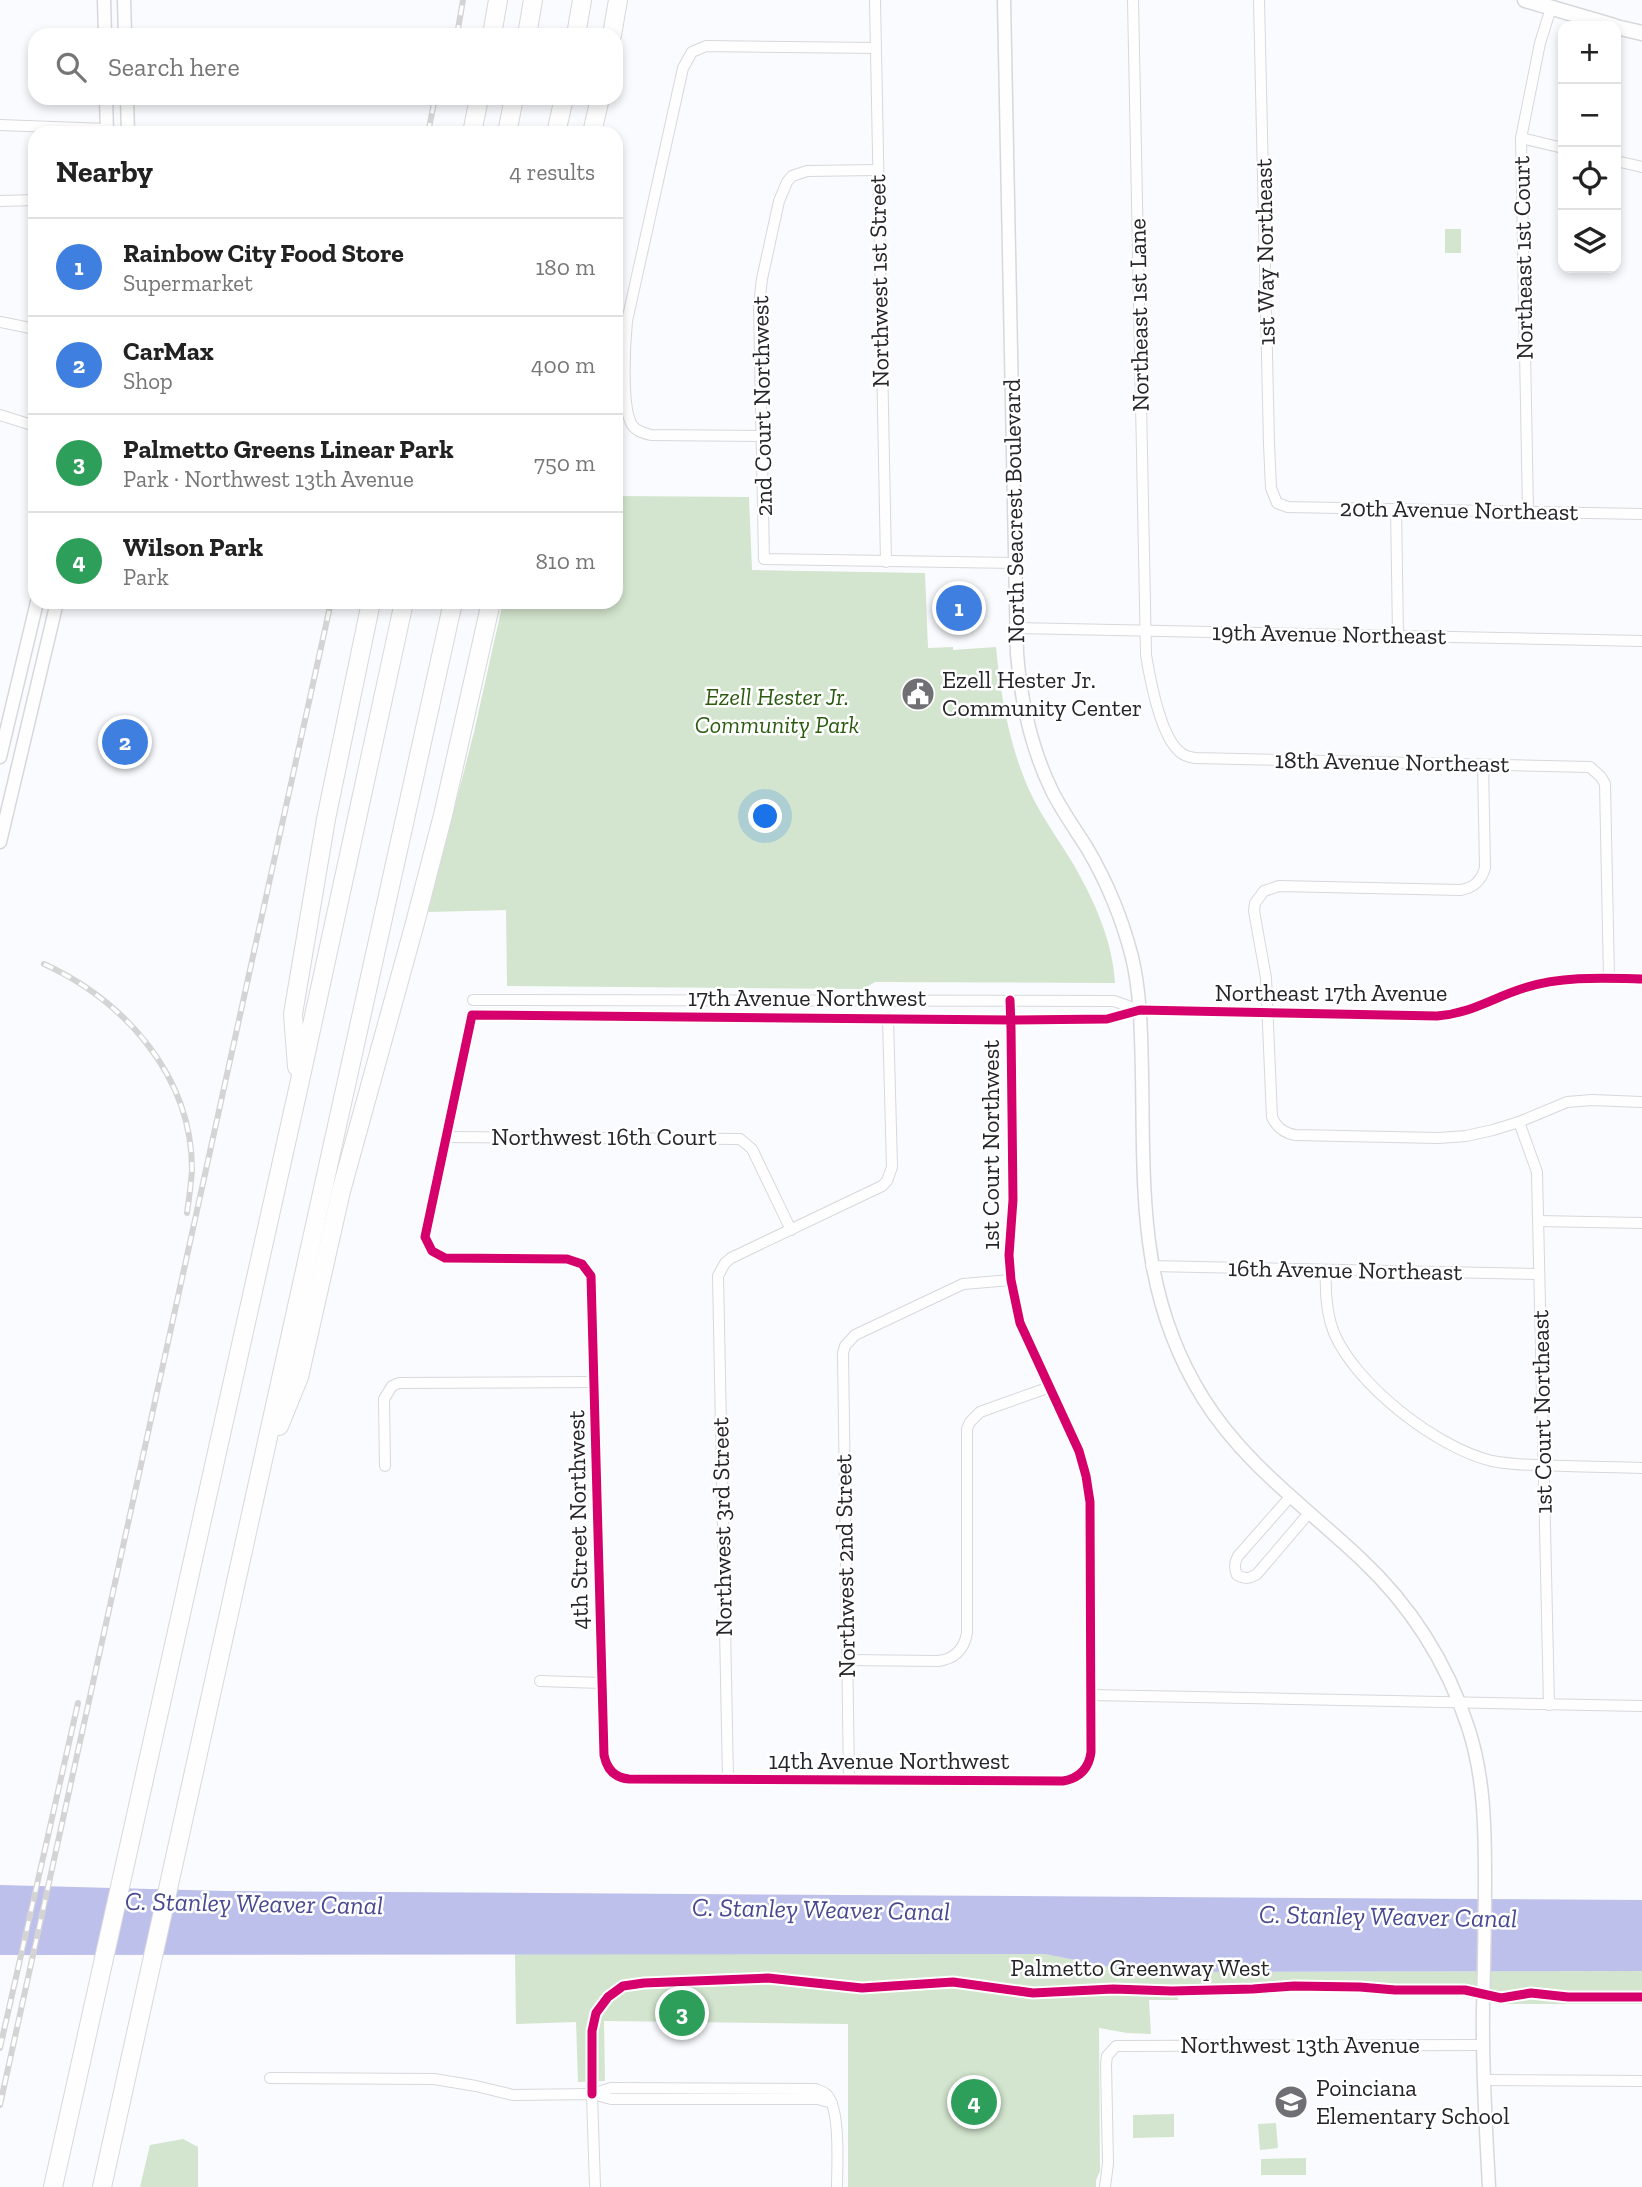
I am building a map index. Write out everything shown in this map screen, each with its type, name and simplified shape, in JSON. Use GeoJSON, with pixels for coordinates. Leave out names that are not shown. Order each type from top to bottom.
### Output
{"type":"FeatureCollection","features":[{"type":"Feature","properties":{"kind":"highway"},"geometry":{"type":"LineString","coordinates":[[493,28],[498,0]]}},
{"type":"Feature","properties":{"kind":"highway"},"geometry":{"type":"LineString","coordinates":[[528,28],[534,0]]}},
{"type":"Feature","properties":{"kind":"highway"},"geometry":{"type":"LineString","coordinates":[[577,28],[582,0]]}},
{"type":"Feature","properties":{"kind":"highway"},"geometry":{"type":"LineString","coordinates":[[613,28],[618,0]]}},
{"type":"Feature","properties":{"kind":"highway"},"geometry":{"type":"LineString","coordinates":[[473,126],[478,105]]}},
{"type":"Feature","properties":{"kind":"highway"},"geometry":{"type":"LineString","coordinates":[[508,126],[513,105]]}},
{"type":"Feature","properties":{"kind":"highway"},"geometry":{"type":"LineString","coordinates":[[558,126],[562,105]]}},
{"type":"Feature","properties":{"kind":"highway"},"geometry":{"type":"LineString","coordinates":[[594,126],[598,105]]}},
{"type":"Feature","properties":{"kind":"highway"},"geometry":{"type":"LineString","coordinates":[[299,1086],[293,1014],[334,780],[370,609]]}},
{"type":"Feature","properties":{"kind":"highway"},"geometry":{"type":"LineString","coordinates":[[53,2187],[299,1086],[402,609]]}},
{"type":"Feature","properties":{"kind":"highway"},"geometry":{"type":"LineString","coordinates":[[102,2187],[451,609]]}},
{"type":"Feature","properties":{"kind":"highway"},"geometry":{"type":"LineString","coordinates":[[261,1471],[299,1377],[341,1191],[434,849],[489,609]]}},
{"type":"Feature","properties":{"kind":"main road"},"geometry":{"type":"LineString","coordinates":[[1525,0],[1594,21]]}},
{"type":"Feature","properties":{"kind":"main road"},"geometry":{"type":"LineString","coordinates":[[1621,28],[1642,33]]}},
{"type":"Feature","properties":{"kind":"street"},"geometry":{"type":"LineString","coordinates":[[104,0],[105,28]]}},
{"type":"Feature","properties":{"kind":"street"},"geometry":{"type":"LineString","coordinates":[[124,0],[125,28]]}},
{"type":"Feature","properties":{"kind":"street","name":"Northwest 1st Street"},"geometry":{"type":"LineString","coordinates":[[874,0],[886,562]]}},
{"type":"Feature","properties":{"kind":"street","name":"North Seacrest Boulevard"},"geometry":{"type":"LineString","coordinates":[[1004,0],[1019,683],[1032,741],[1051,790],[1102,875],[1114,902],[1132,959],[1140,1010],[1144,1204],[1151,1266],[1171,1334],[1186,1369],[1202,1396],[1219,1423],[1244,1453],[1361,1559],[1404,1605],[1438,1657],[1471,1738],[1480,1776],[1483,1814],[1483,2045],[1489,2187]]}},
{"type":"Feature","properties":{"kind":"street","name":"Northeast 1st Lane"},"geometry":{"type":"LineString","coordinates":[[1133,0],[1145,630],[1150,681],[1157,707],[1175,747],[1187,757]]}},
{"type":"Feature","properties":{"kind":"street","name":"1st Way Northeast"},"geometry":{"type":"LineString","coordinates":[[1259,0],[1269,444],[1271,488],[1277,503]]}},
{"type":"Feature","properties":{"kind":"street","name":"Northeast 1st Court"},"geometry":{"type":"LineString","coordinates":[[1528,511],[1521,138],[1550,8]]}},
{"type":"Feature","properties":{"kind":"street"},"geometry":{"type":"LineString","coordinates":[[761,436],[651,435],[636,430],[628,416],[625,337],[627,321],[683,68],[692,52],[706,46],[875,48]]}},
{"type":"Feature","properties":{"kind":"street"},"geometry":{"type":"LineString","coordinates":[[106,105],[107,126]]}},
{"type":"Feature","properties":{"kind":"street"},"geometry":{"type":"LineString","coordinates":[[127,105],[128,126]]}},
{"type":"Feature","properties":{"kind":"street"},"geometry":{"type":"LineString","coordinates":[[0,125],[28,127]]}},
{"type":"Feature","properties":{"kind":"street"},"geometry":{"type":"LineString","coordinates":[[1521,138],[1559,147]]}},
{"type":"Feature","properties":{"kind":"street"},"geometry":{"type":"LineString","coordinates":[[1621,162],[1642,167]]}},
{"type":"Feature","properties":{"kind":"street","name":"2nd Court Northwest"},"geometry":{"type":"LineString","coordinates":[[877,170],[807,171],[786,181],[760,292],[761,436],[764,559],[886,562]]}},
{"type":"Feature","properties":{"kind":"street"},"geometry":{"type":"LineString","coordinates":[[0,201],[28,200]]}},
{"type":"Feature","properties":{"kind":"street"},"geometry":{"type":"LineString","coordinates":[[0,322],[28,328]]}},
{"type":"Feature","properties":{"kind":"street"},"geometry":{"type":"LineString","coordinates":[[0,415],[28,424]]}},
{"type":"Feature","properties":{"kind":"street","name":"20th Avenue Northeast"},"geometry":{"type":"LineString","coordinates":[[1277,503],[1288,507],[1642,513]]}},
{"type":"Feature","properties":{"kind":"street"},"geometry":{"type":"LineString","coordinates":[[1396,509],[1398,635]]}},
{"type":"Feature","properties":{"kind":"street"},"geometry":{"type":"LineString","coordinates":[[886,562],[1015,563]]}},
{"type":"Feature","properties":{"kind":"street"},"geometry":{"type":"LineString","coordinates":[[0,757],[35,609]]}},
{"type":"Feature","properties":{"kind":"street"},"geometry":{"type":"LineString","coordinates":[[0,842],[55,609]]}},
{"type":"Feature","properties":{"kind":"street","name":"19th Avenue Northeast"},"geometry":{"type":"LineString","coordinates":[[1016,628],[1642,641]]}},
{"type":"Feature","properties":{"kind":"street","name":"18th Avenue Northeast"},"geometry":{"type":"LineString","coordinates":[[1187,757],[1582,766],[1596,771],[1605,784],[1609,978]]}},
{"type":"Feature","properties":{"kind":"street"},"geometry":{"type":"LineString","coordinates":[[1483,764],[1485,868],[1483,876],[1475,885],[1460,890],[1279,886],[1264,891],[1255,903],[1269,1013],[1272,1117],[1281,1130],[1296,1135],[1439,1138],[1493,1130],[1567,1102],[1642,1102]]}},
{"type":"Feature","properties":{"kind":"street","name":"Northeast 17th Avenue"},"geometry":{"type":"LineString","coordinates":[[1140,1010],[1437,1016],[1469,1011],[1508,993],[1543,983],[1569,979],[1642,979]]}},
{"type":"Feature","properties":{"kind":"street","name":"17th Avenue Northwest"},"geometry":{"type":"LineString","coordinates":[[473,1000],[1114,1001],[1140,1010]]}},
{"type":"Feature","properties":{"kind":"street","name":"1st Court Northwest"},"geometry":{"type":"LineString","coordinates":[[1010,1000],[1013,1200],[1009,1255],[1011,1280],[1020,1323],[1079,1451],[1086,1476],[1090,1502],[1091,1695]]}},
{"type":"Feature","properties":{"kind":"street","name":"17th Avenue Northwest"},"geometry":{"type":"LineString","coordinates":[[446,1137],[472,1015],[1011,1020],[1107,1019],[1140,1010]]}},
{"type":"Feature","properties":{"kind":"street"},"geometry":{"type":"LineString","coordinates":[[792,1230],[882,1186],[891,1174],[888,1018]]}},
{"type":"Feature","properties":{"kind":"street","name":"1st Court Northeast"},"geometry":{"type":"LineString","coordinates":[[1519,1122],[1536,1164],[1549,1705]]}},
{"type":"Feature","properties":{"kind":"street","name":"Northwest 16th Court"},"geometry":{"type":"LineString","coordinates":[[446,1137],[740,1139],[752,1149],[792,1230]]}},
{"type":"Feature","properties":{"kind":"street","name":"4th Street Northwest"},"geometry":{"type":"LineString","coordinates":[[446,1137],[425,1237],[432,1251],[445,1258],[568,1259],[587,1269],[592,1284],[604,1755],[605,1763],[615,1775]]}},
{"type":"Feature","properties":{"kind":"street"},"geometry":{"type":"LineString","coordinates":[[1538,1221],[1642,1223]]}},
{"type":"Feature","properties":{"kind":"street","name":"Northwest 3rd Street"},"geometry":{"type":"LineString","coordinates":[[728,1779],[718,1276],[731,1258],[792,1230]]}},
{"type":"Feature","properties":{"kind":"street","name":"16th Avenue Northeast"},"geometry":{"type":"LineString","coordinates":[[1151,1266],[1539,1274]]}},
{"type":"Feature","properties":{"kind":"street"},"geometry":{"type":"LineString","coordinates":[[1326,1270],[1326,1306],[1334,1332],[1351,1363],[1363,1377],[1437,1438],[1459,1450],[1506,1464],[1642,1468]]}},
{"type":"Feature","properties":{"kind":"street","name":"Northwest 2nd Street"},"geometry":{"type":"LineString","coordinates":[[849,1780],[845,1346],[856,1335],[963,1284],[1011,1280]]}},
{"type":"Feature","properties":{"kind":"street"},"geometry":{"type":"LineString","coordinates":[[385,1466],[384,1399],[392,1386],[399,1383],[594,1382]]}},
{"type":"Feature","properties":{"kind":"street"},"geometry":{"type":"LineString","coordinates":[[847,1660],[937,1661],[952,1657],[963,1647],[967,1633],[967,1429],[980,1412],[1050,1387]]}},
{"type":"Feature","properties":{"kind":"street"},"geometry":{"type":"LineString","coordinates":[[1290,1497],[1238,1556],[1234,1569],[1237,1575],[1251,1578],[1257,1574],[1309,1513]]}},
{"type":"Feature","properties":{"kind":"street"},"geometry":{"type":"LineString","coordinates":[[540,1681],[602,1683]]}},
{"type":"Feature","properties":{"kind":"street"},"geometry":{"type":"LineString","coordinates":[[1091,1695],[1642,1706]]}},
{"type":"Feature","properties":{"kind":"street","name":"14th Avenue Northwest"},"geometry":{"type":"LineString","coordinates":[[615,1775],[629,1779],[1071,1780],[1083,1772],[1090,1759],[1091,1695]]}},
{"type":"Feature","properties":{"kind":"street","name":"Northwest 13th Avenue"},"geometry":{"type":"LineString","coordinates":[[1105,2187],[1108,2163],[1106,2064],[1107,2056],[1116,2046],[1483,2045]]}},
{"type":"Feature","properties":{"kind":"street"},"geometry":{"type":"LineString","coordinates":[[270,2078],[434,2079],[513,2095],[592,2094],[611,2099],[681,2093],[818,2099],[832,2103],[835,2118],[837,2187]]}},
{"type":"Feature","properties":{"kind":"street"},"geometry":{"type":"LineString","coordinates":[[1484,2080],[1642,2081]]}},
{"type":"Feature","properties":{"kind":"street"},"geometry":{"type":"LineString","coordinates":[[592,2094],[595,2187]]}},
{"type":"Feature","properties":{"kind":"green space"},"geometry":{"type":"Polygon","coordinates":[[[1445,229],[1461,229],[1461,253],[1445,253],[1445,229]]]}},
{"type":"Feature","properties":{"kind":"green space","name":"Ezell Hester Jr. Community Park"},"geometry":{"type":"Polygon","coordinates":[[[623,496],[749,497],[752,570],[925,573],[928,648],[953,647],[953,650],[996,647],[1004,705],[1018,762],[1038,807],[1075,867],[1096,909],[1111,953],[1115,983],[875,982],[863,989],[507,986],[506,910],[428,912],[474,732],[501,609],[623,609],[623,496]]]}},
{"type":"Feature","properties":{"kind":"green space"},"geometry":{"type":"Polygon","coordinates":[[[515,1954],[1046,1954],[1136,1972],[1642,1971],[1642,2004],[1504,2004],[1462,1992],[1417,1994],[1292,1989],[1235,1992],[1203,1997],[1178,1996],[1178,2000],[1149,2000],[1151,2034],[1099,2028],[1100,2171],[1096,2187],[848,2187],[848,2024],[604,2021],[605,2081],[578,2082],[576,2022],[516,2024],[515,1954]]]}},
{"type":"Feature","properties":{"kind":"green space"},"geometry":{"type":"Polygon","coordinates":[[[1174,2114],[1174,2137],[1133,2138],[1133,2115],[1174,2114]]]}},
{"type":"Feature","properties":{"kind":"green space"},"geometry":{"type":"Polygon","coordinates":[[[1276,2123],[1278,2148],[1260,2150],[1258,2124],[1276,2123]]]}},
{"type":"Feature","properties":{"kind":"green space"},"geometry":{"type":"Polygon","coordinates":[[[183,2139],[198,2147],[198,2187],[140,2187],[150,2145],[183,2139]]]}},
{"type":"Feature","properties":{"kind":"green space"},"geometry":{"type":"Polygon","coordinates":[[[1306,2158],[1306,2175],[1261,2175],[1261,2159],[1306,2158]]]}},
{"type":"Feature","properties":{"kind":"water","name":"C. Stanley Weaver Canal"},"geometry":{"type":"Polygon","coordinates":[[[0,1885],[225,1891],[1642,1900],[1642,1971],[1136,1972],[1045,1954],[0,1955],[0,1885]]]}},
{"type":"Feature","properties":{"kind":"railway"},"geometry":{"type":"LineString","coordinates":[[458,28],[463,0]]}},
{"type":"Feature","properties":{"kind":"railway"},"geometry":{"type":"LineString","coordinates":[[429,126],[434,105]]}},
{"type":"Feature","properties":{"kind":"railway"},"geometry":{"type":"LineString","coordinates":[[0,2105],[329,609]]}},
{"type":"Feature","properties":{"kind":"railway"},"geometry":{"type":"LineString","coordinates":[[44,964],[74,980],[126,1021],[167,1073],[180,1103],[189,1136],[192,1170],[187,1213]]}},
{"type":"Feature","properties":{"kind":"railway"},"geometry":{"type":"LineString","coordinates":[[0,2048],[78,1703]]}},
{"type":"Feature","properties":{"kind":"cycle path"},"geometry":{"type":"LineString","coordinates":[[1010,1000],[1011,1028],[1013,1200],[1009,1255],[1011,1280],[1020,1323],[1079,1451],[1090,1502],[1091,1752],[1088,1763],[1079,1775],[1063,1781],[629,1779],[616,1775],[607,1765],[604,1755],[591,1276],[582,1264],[567,1259],[445,1258],[432,1251],[425,1237],[472,1015],[1011,1020],[1107,1019],[1140,1010],[1437,1016],[1461,1012],[1524,988],[1553,981],[1642,979]]}},
{"type":"Feature","properties":{"kind":"cycle path","name":"Palmetto Greenway West"},"geometry":{"type":"LineString","coordinates":[[592,2094],[592,2031],[596,2013],[608,1997],[623,1986],[644,1983],[768,1978],[862,1988],[953,1982],[1033,1993],[1294,1986],[1465,1990],[1501,1998],[1531,1993],[1568,1997],[1642,1997]]}},
{"type":"Feature","properties":{"kind":"place","name":"Rainbow City Food Store"},"geometry":{"type":"Point","coordinates":[959,608]}},
{"type":"Feature","properties":{"kind":"place","name":"Ezell Hester Jr. Community Center"},"geometry":{"type":"Point","coordinates":[918,694]}},
{"type":"Feature","properties":{"kind":"place","name":"CarMax"},"geometry":{"type":"Point","coordinates":[125,742]}},
{"type":"Feature","properties":{"kind":"place","name":"Palmetto Greens Linear Park"},"geometry":{"type":"Point","coordinates":[682,2013]}},
{"type":"Feature","properties":{"kind":"place","name":"Wilson Park"},"geometry":{"type":"Point","coordinates":[974,2102]}},
{"type":"Feature","properties":{"kind":"place","name":"Poinciana Elementary School"},"geometry":{"type":"Point","coordinates":[1291,2102]}}]}
